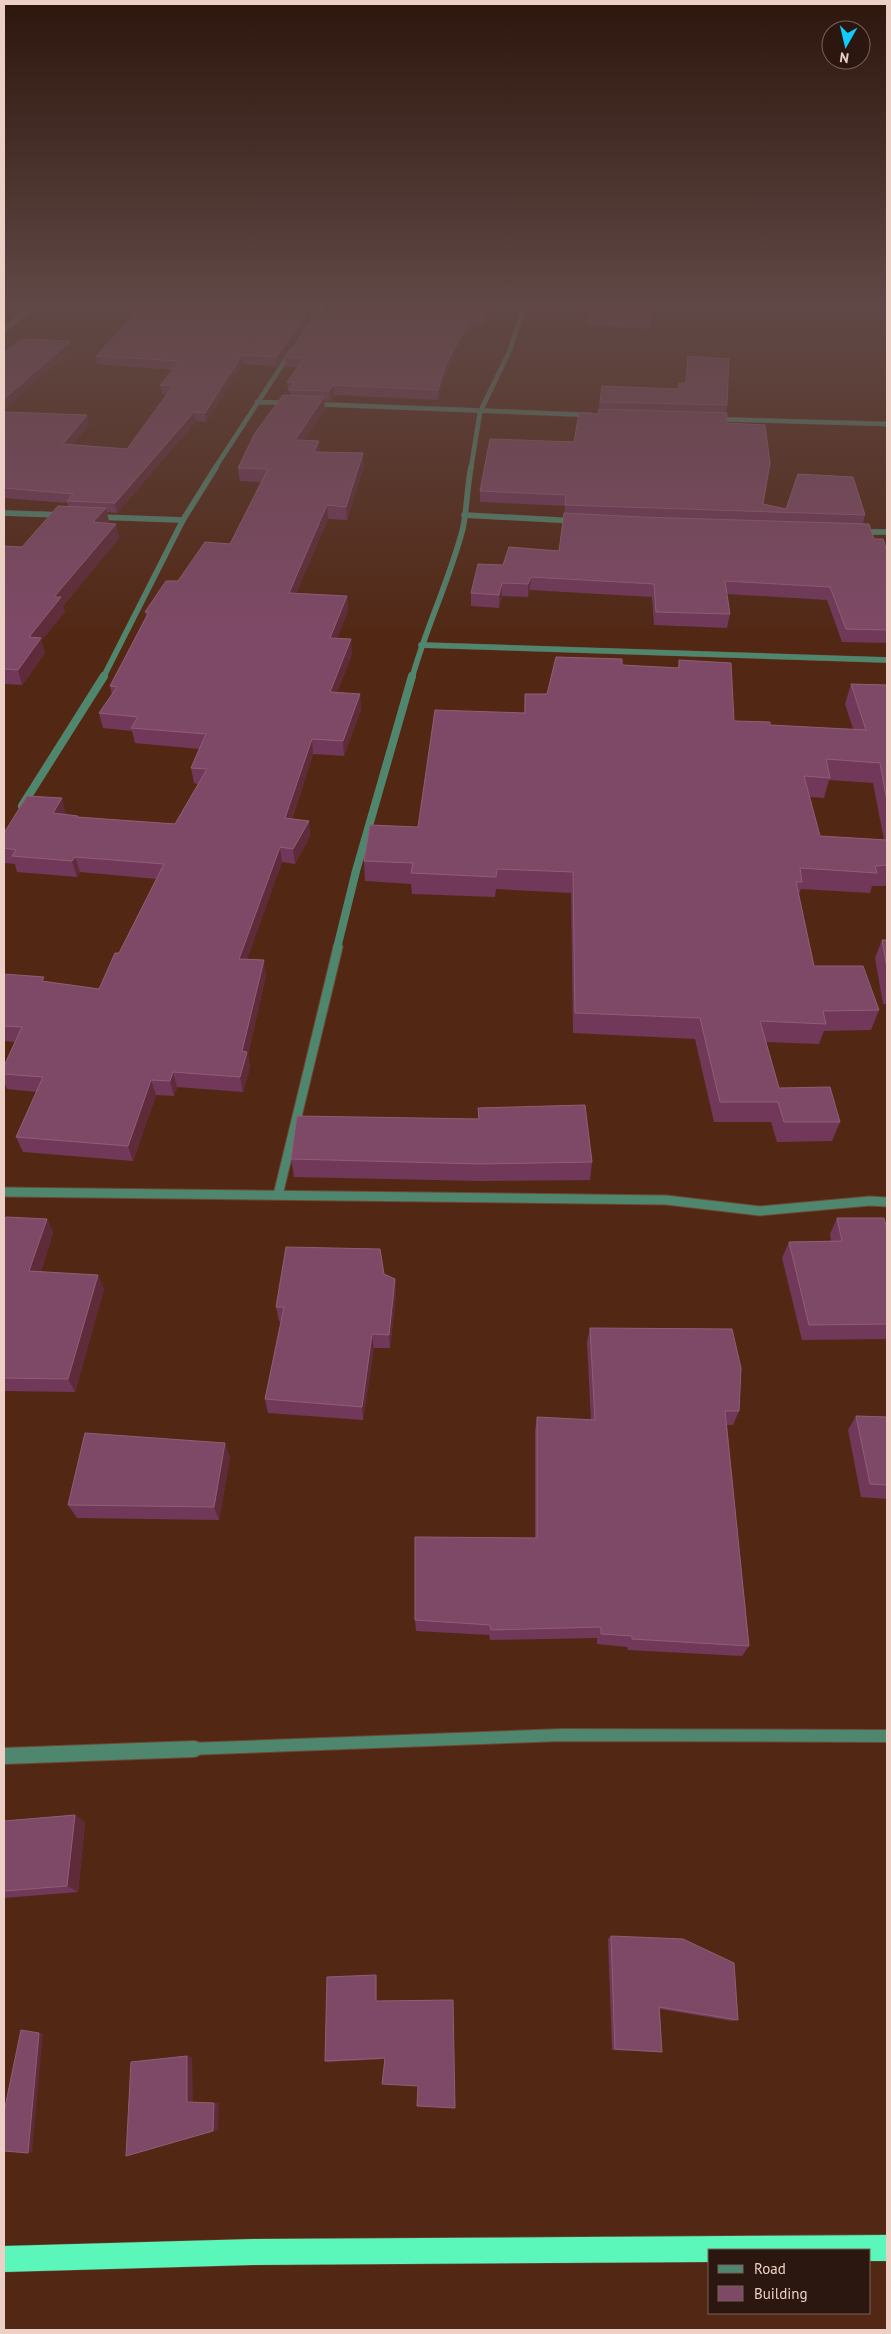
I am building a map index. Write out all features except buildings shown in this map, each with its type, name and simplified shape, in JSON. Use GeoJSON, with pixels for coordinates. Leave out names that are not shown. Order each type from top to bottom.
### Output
{"type":"FeatureCollection","features":[{"type":"Feature","properties":{"kind":"highway"},"geometry":{"type":"LineString","coordinates":[[728,2249],[887,2248]]}},
{"type":"Feature","properties":{"kind":"highway"},"geometry":{"type":"LineString","coordinates":[[4,2259],[253,2252],[708,2249]]}},
{"type":"Feature","properties":{"kind":"street"},"geometry":{"type":"LineString","coordinates":[[20,809],[104,676],[183,520],[249,415]]}},
{"type":"Feature","properties":{"kind":"street"},"geometry":{"type":"LineString","coordinates":[[278,1196],[356,871],[421,645],[463,527],[480,415]]}},
{"type":"Feature","properties":{"kind":"street"},"geometry":{"type":"LineString","coordinates":[[709,418],[887,424]]}},
{"type":"Feature","properties":{"kind":"street"},"geometry":{"type":"LineString","coordinates":[[4,513],[74,516]]}},
{"type":"Feature","properties":{"kind":"street"},"geometry":{"type":"LineString","coordinates":[[464,515],[581,522]]}},
{"type":"Feature","properties":{"kind":"street"},"geometry":{"type":"LineString","coordinates":[[93,516],[183,520]]}},
{"type":"Feature","properties":{"kind":"street"},"geometry":{"type":"LineString","coordinates":[[851,532],[887,532]]}},
{"type":"Feature","properties":{"kind":"street"},"geometry":{"type":"LineString","coordinates":[[421,645],[887,660]]}},
{"type":"Feature","properties":{"kind":"street"},"geometry":{"type":"LineString","coordinates":[[4,1192],[666,1200],[760,1210],[887,1202]]}},
{"type":"Feature","properties":{"kind":"street"},"geometry":{"type":"LineString","coordinates":[[4,1756],[562,1735],[887,1736]]}}]}
